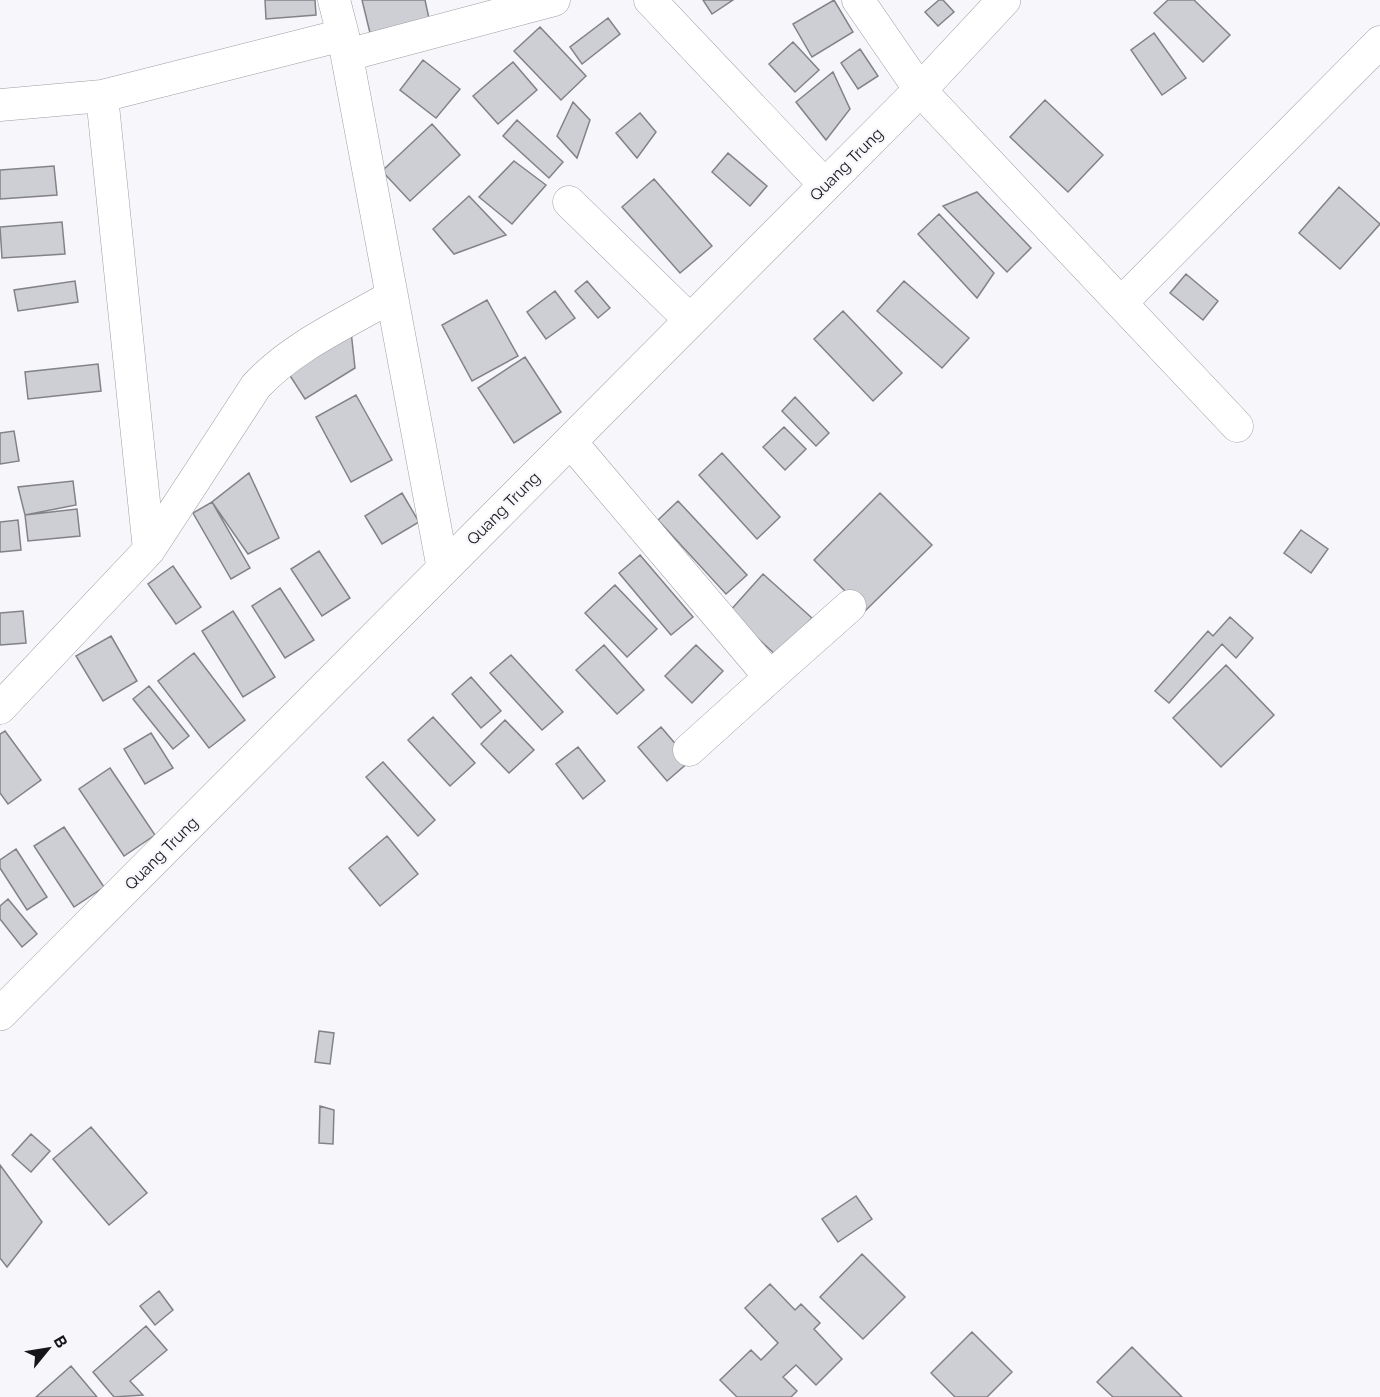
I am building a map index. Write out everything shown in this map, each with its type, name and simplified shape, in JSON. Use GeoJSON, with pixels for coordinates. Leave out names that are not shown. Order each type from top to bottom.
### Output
{"type":"FeatureCollection","features":[{"type":"Feature","properties":{"kind":"main road","name":"Quang Trung"},"geometry":{"type":"LineString","coordinates":[[0,1014],[920,90],[1004,0]]}},
{"type":"Feature","properties":{"kind":"street"},"geometry":{"type":"LineString","coordinates":[[334,0],[345,45],[443,569]]}},
{"type":"Feature","properties":{"kind":"street"},"geometry":{"type":"LineString","coordinates":[[0,105],[102,96],[554,0]]}},
{"type":"Feature","properties":{"kind":"street"},"geometry":{"type":"LineString","coordinates":[[650,0],[825,185]]}},
{"type":"Feature","properties":{"kind":"street"},"geometry":{"type":"LineString","coordinates":[[858,0],[920,90],[1237,426]]}},
{"type":"Feature","properties":{"kind":"street"},"geometry":{"type":"LineString","coordinates":[[1121,303],[1380,42]]}},
{"type":"Feature","properties":{"kind":"street"},"geometry":{"type":"LineString","coordinates":[[102,96],[149,550]]}},
{"type":"Feature","properties":{"kind":"street"},"geometry":{"type":"LineString","coordinates":[[569,202],[690,320]]}},
{"type":"Feature","properties":{"kind":"street"},"geometry":{"type":"LineString","coordinates":[[0,708],[149,550],[256,386],[269,372],[300,349],[392,296]]}},
{"type":"Feature","properties":{"kind":"street"},"geometry":{"type":"LineString","coordinates":[[570,441],[771,677]]}},
{"type":"Feature","properties":{"kind":"street"},"geometry":{"type":"LineString","coordinates":[[688,750],[850,606]]}},
{"type":"Feature","properties":{"kind":"building"},"geometry":{"type":"Polygon","coordinates":[[[265,0],[315,0],[316,15],[266,19],[265,0]]]}},
{"type":"Feature","properties":{"kind":"building"},"geometry":{"type":"Polygon","coordinates":[[[362,0],[425,0],[430,23],[371,37],[362,0]]]}},
{"type":"Feature","properties":{"kind":"building"},"geometry":{"type":"Polygon","coordinates":[[[703,0],[733,0],[712,14],[703,0]]]}},
{"type":"Feature","properties":{"kind":"building"},"geometry":{"type":"Polygon","coordinates":[[[834,0],[853,32],[812,57],[793,24],[834,0]]]}},
{"type":"Feature","properties":{"kind":"building"},"geometry":{"type":"Polygon","coordinates":[[[939,0],[943,0],[954,12],[938,26],[925,12],[939,0]]]}},
{"type":"Feature","properties":{"kind":"building"},"geometry":{"type":"Polygon","coordinates":[[[1168,0],[1194,0],[1230,35],[1203,62],[1154,13],[1168,0]]]}},
{"type":"Feature","properties":{"kind":"building"},"geometry":{"type":"Polygon","coordinates":[[[608,18],[620,34],[582,64],[570,47],[608,18]]]}},
{"type":"Feature","properties":{"kind":"building"},"geometry":{"type":"Polygon","coordinates":[[[540,27],[586,76],[561,100],[514,51],[540,27]]]}},
{"type":"Feature","properties":{"kind":"building"},"geometry":{"type":"Polygon","coordinates":[[[1154,33],[1186,78],[1162,95],[1131,50],[1154,33]]]}},
{"type":"Feature","properties":{"kind":"building"},"geometry":{"type":"Polygon","coordinates":[[[793,42],[819,70],[795,92],[769,64],[793,42]]]}},
{"type":"Feature","properties":{"kind":"building"},"geometry":{"type":"Polygon","coordinates":[[[860,49],[878,76],[858,89],[841,63],[860,49]]]}},
{"type":"Feature","properties":{"kind":"building"},"geometry":{"type":"Polygon","coordinates":[[[423,60],[460,89],[436,118],[400,90],[423,60]]]}},
{"type":"Feature","properties":{"kind":"building"},"geometry":{"type":"Polygon","coordinates":[[[513,62],[537,90],[498,124],[473,96],[513,62]]]}},
{"type":"Feature","properties":{"kind":"building"},"geometry":{"type":"Polygon","coordinates":[[[833,72],[850,109],[826,140],[796,102],[833,72]]]}},
{"type":"Feature","properties":{"kind":"building"},"geometry":{"type":"Polygon","coordinates":[[[1045,100],[1103,155],[1068,192],[1010,137],[1045,100]]]}},
{"type":"Feature","properties":{"kind":"building"},"geometry":{"type":"Polygon","coordinates":[[[573,102],[590,120],[577,158],[557,136],[573,102]]]}},
{"type":"Feature","properties":{"kind":"building"},"geometry":{"type":"Polygon","coordinates":[[[640,113],[656,132],[637,158],[616,133],[640,113]]]}},
{"type":"Feature","properties":{"kind":"building"},"geometry":{"type":"Polygon","coordinates":[[[517,120],[563,162],[549,178],[503,136],[517,120]]]}},
{"type":"Feature","properties":{"kind":"building"},"geometry":{"type":"Polygon","coordinates":[[[432,124],[460,155],[410,201],[382,171],[432,124]]]}},
{"type":"Feature","properties":{"kind":"building"},"geometry":{"type":"Polygon","coordinates":[[[728,153],[767,186],[750,206],[712,172],[728,153]]]}},
{"type":"Feature","properties":{"kind":"building"},"geometry":{"type":"Polygon","coordinates":[[[514,161],[546,185],[512,224],[479,197],[514,161]]]}},
{"type":"Feature","properties":{"kind":"building"},"geometry":{"type":"Polygon","coordinates":[[[54,166],[57,195],[0,199],[0,170],[54,166]]]}},
{"type":"Feature","properties":{"kind":"building"},"geometry":{"type":"Polygon","coordinates":[[[654,179],[712,246],[680,273],[622,207],[654,179]]]}},
{"type":"Feature","properties":{"kind":"building"},"geometry":{"type":"Polygon","coordinates":[[[1339,187],[1380,224],[1340,269],[1299,233],[1339,187]]]}},
{"type":"Feature","properties":{"kind":"building"},"geometry":{"type":"Polygon","coordinates":[[[977,192],[1031,248],[1007,272],[943,206],[977,192]]]}},
{"type":"Feature","properties":{"kind":"building"},"geometry":{"type":"Polygon","coordinates":[[[469,196],[506,235],[454,254],[433,229],[469,196]]]}},
{"type":"Feature","properties":{"kind":"building"},"geometry":{"type":"Polygon","coordinates":[[[939,214],[994,273],[977,298],[918,234],[939,214]]]}},
{"type":"Feature","properties":{"kind":"building"},"geometry":{"type":"Polygon","coordinates":[[[62,222],[65,254],[2,258],[0,227],[62,222]]]}},
{"type":"Feature","properties":{"kind":"building"},"geometry":{"type":"Polygon","coordinates":[[[1186,274],[1218,301],[1203,320],[1170,293],[1186,274]]]}},
{"type":"Feature","properties":{"kind":"building"},"geometry":{"type":"Polygon","coordinates":[[[75,281],[78,302],[18,311],[14,290],[75,281]]]}},
{"type":"Feature","properties":{"kind":"building"},"geometry":{"type":"Polygon","coordinates":[[[587,281],[610,308],[598,318],[575,291],[587,281]]]}},
{"type":"Feature","properties":{"kind":"building"},"geometry":{"type":"Polygon","coordinates":[[[904,281],[969,338],[942,368],[877,311],[904,281]]]}},
{"type":"Feature","properties":{"kind":"building"},"geometry":{"type":"Polygon","coordinates":[[[555,291],[575,318],[546,339],[527,312],[555,291]]]}},
{"type":"Feature","properties":{"kind":"building"},"geometry":{"type":"Polygon","coordinates":[[[487,300],[518,356],[472,381],[442,325],[487,300]]]}},
{"type":"Feature","properties":{"kind":"building"},"geometry":{"type":"Polygon","coordinates":[[[843,311],[902,373],[873,401],[814,339],[843,311]]]}},
{"type":"Feature","properties":{"kind":"building"},"geometry":{"type":"Polygon","coordinates":[[[351,331],[355,368],[305,399],[287,371],[351,331]]]}},
{"type":"Feature","properties":{"kind":"building"},"geometry":{"type":"Polygon","coordinates":[[[525,357],[561,412],[514,443],[478,388],[525,357]]]}},
{"type":"Feature","properties":{"kind":"building"},"geometry":{"type":"Polygon","coordinates":[[[98,364],[101,391],[28,399],[25,372],[98,364]]]}},
{"type":"Feature","properties":{"kind":"building"},"geometry":{"type":"Polygon","coordinates":[[[356,395],[392,460],[351,482],[316,417],[356,395]]]}},
{"type":"Feature","properties":{"kind":"building"},"geometry":{"type":"Polygon","coordinates":[[[795,397],[829,433],[816,446],[782,411],[795,397]]]}},
{"type":"Feature","properties":{"kind":"building"},"geometry":{"type":"Polygon","coordinates":[[[784,427],[806,449],[785,470],[763,447],[784,427]]]}},
{"type":"Feature","properties":{"kind":"building"},"geometry":{"type":"Polygon","coordinates":[[[14,431],[19,461],[0,464],[0,433],[14,431]]]}},
{"type":"Feature","properties":{"kind":"building"},"geometry":{"type":"Polygon","coordinates":[[[722,453],[780,517],[757,539],[699,475],[722,453]]]}},
{"type":"Feature","properties":{"kind":"building"},"geometry":{"type":"Polygon","coordinates":[[[249,473],[279,538],[248,554],[212,502],[249,473]]]}},
{"type":"Feature","properties":{"kind":"building"},"geometry":{"type":"Polygon","coordinates":[[[73,481],[76,505],[25,515],[18,487],[73,481]]]}},
{"type":"Feature","properties":{"kind":"building"},"geometry":{"type":"Polygon","coordinates":[[[402,493],[419,522],[382,544],[365,516],[402,493]]]}},
{"type":"Feature","properties":{"kind":"building"},"geometry":{"type":"Polygon","coordinates":[[[880,493],[932,545],[865,611],[814,560],[880,493]]]}},
{"type":"Feature","properties":{"kind":"building"},"geometry":{"type":"Polygon","coordinates":[[[678,501],[747,575],[726,594],[658,520],[678,501]]]}},
{"type":"Feature","properties":{"kind":"building"},"geometry":{"type":"Polygon","coordinates":[[[212,502],[250,568],[231,579],[193,513],[212,502]]]}},
{"type":"Feature","properties":{"kind":"building"},"geometry":{"type":"Polygon","coordinates":[[[77,509],[80,536],[28,541],[25,515],[77,509]]]}},
{"type":"Feature","properties":{"kind":"building"},"geometry":{"type":"Polygon","coordinates":[[[18,520],[21,550],[0,552],[0,522],[18,520]]]}},
{"type":"Feature","properties":{"kind":"building"},"geometry":{"type":"Polygon","coordinates":[[[1301,530],[1328,549],[1311,573],[1284,553],[1301,530]]]}},
{"type":"Feature","properties":{"kind":"building"},"geometry":{"type":"Polygon","coordinates":[[[319,551],[350,598],[322,616],[291,569],[319,551]]]}},
{"type":"Feature","properties":{"kind":"building"},"geometry":{"type":"Polygon","coordinates":[[[640,555],[693,617],[671,635],[619,573],[640,555]]]}},
{"type":"Feature","properties":{"kind":"building"},"geometry":{"type":"Polygon","coordinates":[[[173,566],[201,607],[176,624],[148,584],[173,566]]]}},
{"type":"Feature","properties":{"kind":"building"},"geometry":{"type":"Polygon","coordinates":[[[763,574],[812,618],[777,656],[729,612],[763,574]]]}},
{"type":"Feature","properties":{"kind":"building"},"geometry":{"type":"Polygon","coordinates":[[[615,585],[657,629],[627,657],[585,613],[615,585]]]}},
{"type":"Feature","properties":{"kind":"building"},"geometry":{"type":"Polygon","coordinates":[[[280,588],[314,640],[285,658],[252,606],[280,588]]]}},
{"type":"Feature","properties":{"kind":"building"},"geometry":{"type":"Polygon","coordinates":[[[23,611],[26,643],[0,645],[0,613],[23,611]]]}},
{"type":"Feature","properties":{"kind":"building"},"geometry":{"type":"Polygon","coordinates":[[[233,611],[275,677],[243,697],[202,631],[233,611]]]}},
{"type":"Feature","properties":{"kind":"building"},"geometry":{"type":"Polygon","coordinates":[[[1230,617],[1253,638],[1236,658],[1222,644],[1169,703],[1155,691],[1208,631],[1213,636],[1230,617]]]}},
{"type":"Feature","properties":{"kind":"building"},"geometry":{"type":"Polygon","coordinates":[[[111,636],[137,681],[103,701],[76,656],[111,636]]]}},
{"type":"Feature","properties":{"kind":"building"},"geometry":{"type":"Polygon","coordinates":[[[604,645],[644,690],[617,714],[576,670],[604,645]]]}},
{"type":"Feature","properties":{"kind":"building"},"geometry":{"type":"Polygon","coordinates":[[[696,645],[723,671],[692,703],[665,676],[696,645]]]}},
{"type":"Feature","properties":{"kind":"building"},"geometry":{"type":"Polygon","coordinates":[[[194,653],[245,720],[209,748],[158,681],[194,653]]]}},
{"type":"Feature","properties":{"kind":"building"},"geometry":{"type":"Polygon","coordinates":[[[511,655],[563,712],[542,730],[490,673],[511,655]]]}},
{"type":"Feature","properties":{"kind":"building"},"geometry":{"type":"Polygon","coordinates":[[[1226,665],[1274,715],[1221,767],[1173,718],[1226,665]]]}},
{"type":"Feature","properties":{"kind":"building"},"geometry":{"type":"Polygon","coordinates":[[[471,677],[501,711],[481,728],[452,694],[471,677]]]}},
{"type":"Feature","properties":{"kind":"building"},"geometry":{"type":"Polygon","coordinates":[[[149,686],[189,736],[173,749],[133,699],[149,686]]]}},
{"type":"Feature","properties":{"kind":"building"},"geometry":{"type":"Polygon","coordinates":[[[433,717],[475,763],[450,786],[408,740],[433,717]]]}},
{"type":"Feature","properties":{"kind":"building"},"geometry":{"type":"Polygon","coordinates":[[[505,720],[534,750],[509,773],[481,744],[505,720]]]}},
{"type":"Feature","properties":{"kind":"building"},"geometry":{"type":"Polygon","coordinates":[[[661,727],[690,761],[667,781],[638,747],[661,727]]]}},
{"type":"Feature","properties":{"kind":"building"},"geometry":{"type":"Polygon","coordinates":[[[5,731],[41,780],[8,804],[0,793],[0,734],[5,731]]]}},
{"type":"Feature","properties":{"kind":"building"},"geometry":{"type":"Polygon","coordinates":[[[151,733],[173,768],[145,784],[124,749],[151,733]]]}},
{"type":"Feature","properties":{"kind":"building"},"geometry":{"type":"Polygon","coordinates":[[[578,747],[605,781],[583,799],[556,764],[578,747]]]}},
{"type":"Feature","properties":{"kind":"building"},"geometry":{"type":"Polygon","coordinates":[[[383,762],[435,820],[418,836],[366,777],[383,762]]]}},
{"type":"Feature","properties":{"kind":"building"},"geometry":{"type":"Polygon","coordinates":[[[110,768],[155,835],[124,856],[79,789],[110,768]]]}},
{"type":"Feature","properties":{"kind":"building"},"geometry":{"type":"Polygon","coordinates":[[[64,827],[104,887],[74,907],[34,846],[64,827]]]}},
{"type":"Feature","properties":{"kind":"building"},"geometry":{"type":"Polygon","coordinates":[[[387,836],[418,874],[380,906],[349,868],[387,836]]]}},
{"type":"Feature","properties":{"kind":"building"},"geometry":{"type":"Polygon","coordinates":[[[16,849],[47,897],[27,910],[0,868],[0,860],[16,849]]]}},
{"type":"Feature","properties":{"kind":"building"},"geometry":{"type":"Polygon","coordinates":[[[8,899],[37,934],[22,947],[0,919],[0,906],[8,899]]]}},
{"type":"Feature","properties":{"kind":"building"},"geometry":{"type":"Polygon","coordinates":[[[319,1031],[334,1033],[330,1064],[315,1062],[319,1031]]]}},
{"type":"Feature","properties":{"kind":"building"},"geometry":{"type":"Polygon","coordinates":[[[320,1106],[334,1110],[333,1144],[319,1143],[320,1106]]]}},
{"type":"Feature","properties":{"kind":"building"},"geometry":{"type":"Polygon","coordinates":[[[91,1127],[147,1193],[109,1225],[53,1159],[91,1127]]]}},
{"type":"Feature","properties":{"kind":"building"},"geometry":{"type":"Polygon","coordinates":[[[31,1134],[50,1151],[31,1172],[12,1155],[31,1134]]]}},
{"type":"Feature","properties":{"kind":"building"},"geometry":{"type":"Polygon","coordinates":[[[0,1165],[42,1222],[7,1267],[0,1258],[0,1165]]]}},
{"type":"Feature","properties":{"kind":"building"},"geometry":{"type":"Polygon","coordinates":[[[856,1196],[872,1219],[838,1242],[822,1219],[856,1196]]]}},
{"type":"Feature","properties":{"kind":"building"},"geometry":{"type":"Polygon","coordinates":[[[862,1254],[905,1297],[863,1339],[820,1297],[862,1254]]]}},
{"type":"Feature","properties":{"kind":"building"},"geometry":{"type":"Polygon","coordinates":[[[770,1284],[795,1310],[801,1304],[820,1323],[814,1329],[842,1359],[816,1385],[796,1365],[783,1377],[797,1391],[791,1397],[737,1397],[720,1380],[751,1350],[761,1360],[778,1343],[745,1308],[770,1284]]]}},
{"type":"Feature","properties":{"kind":"building"},"geometry":{"type":"Polygon","coordinates":[[[159,1291],[173,1310],[155,1325],[140,1306],[159,1291]]]}},
{"type":"Feature","properties":{"kind":"building"},"geometry":{"type":"Polygon","coordinates":[[[146,1326],[167,1350],[130,1381],[143,1395],[114,1397],[93,1372],[146,1326]]]}},
{"type":"Feature","properties":{"kind":"building"},"geometry":{"type":"Polygon","coordinates":[[[972,1332],[1012,1372],[987,1397],[955,1397],[931,1373],[972,1332]]]}},
{"type":"Feature","properties":{"kind":"building"},"geometry":{"type":"Polygon","coordinates":[[[1132,1347],[1182,1397],[1113,1397],[1097,1382],[1132,1347]]]}},
{"type":"Feature","properties":{"kind":"building"},"geometry":{"type":"Polygon","coordinates":[[[71,1366],[97,1397],[36,1397],[71,1366]]]}}]}
